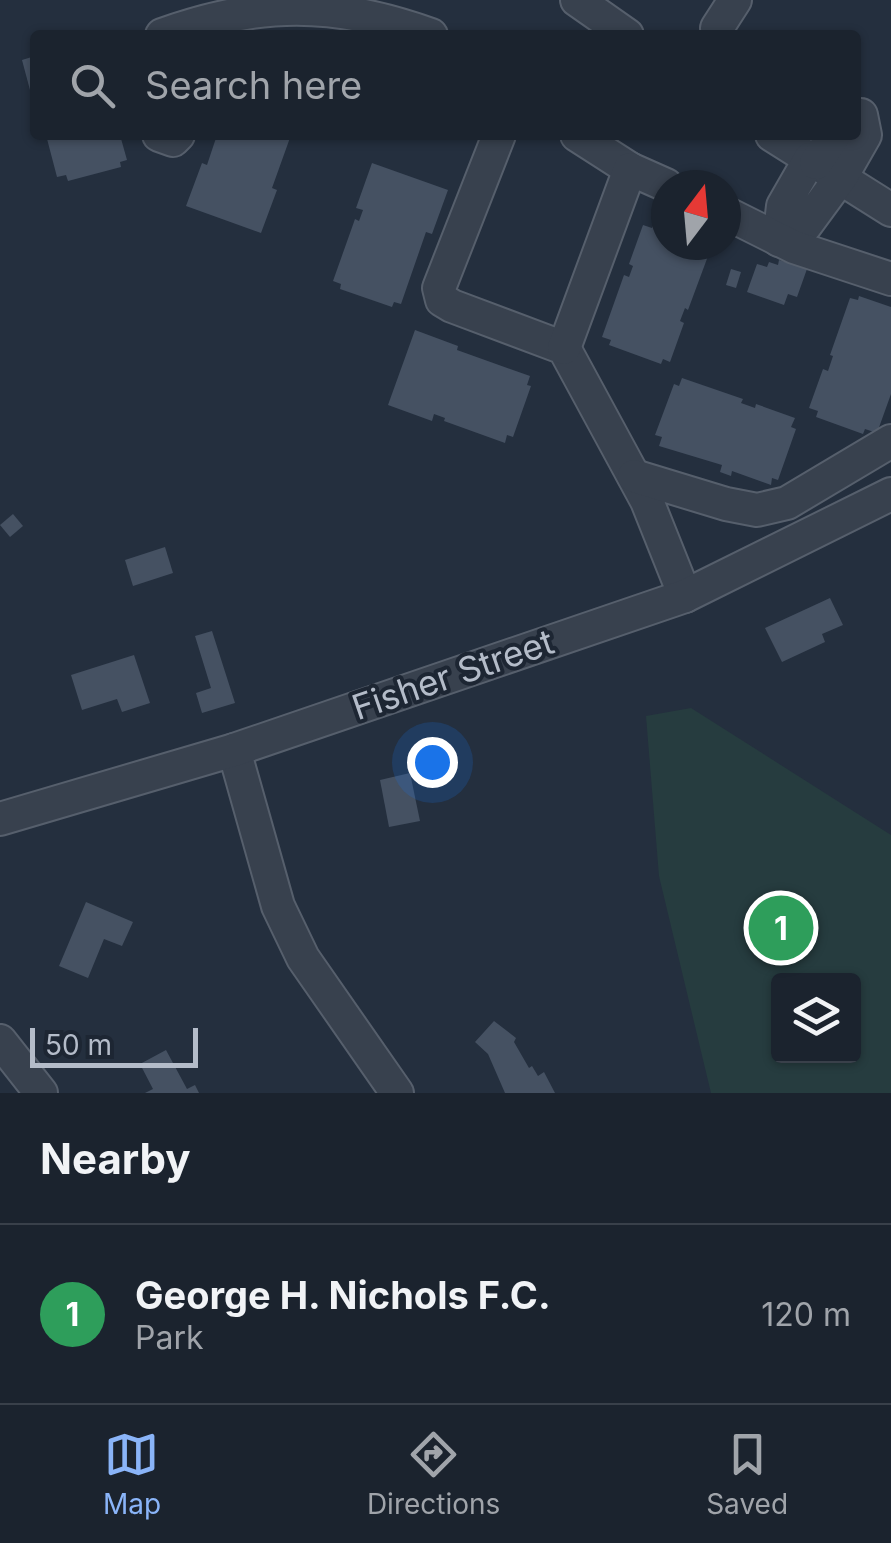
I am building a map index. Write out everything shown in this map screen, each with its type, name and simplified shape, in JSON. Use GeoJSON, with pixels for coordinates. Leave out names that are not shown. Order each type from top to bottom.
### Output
{"type":"FeatureCollection","features":[{"type":"Feature","properties":{"kind":"street"},"geometry":{"type":"LineString","coordinates":[[577,0],[620,30]]}},
{"type":"Feature","properties":{"kind":"street"},"geometry":{"type":"LineString","coordinates":[[717,28],[735,0]]}},
{"type":"Feature","properties":{"kind":"street"},"geometry":{"type":"LineString","coordinates":[[185,30],[218,23],[267,2],[322,2],[372,13],[418,30]]}},
{"type":"Feature","properties":{"kind":"street"},"geometry":{"type":"LineString","coordinates":[[497,140],[439,288],[442,300],[564,348],[634,476],[685,596]]}},
{"type":"Feature","properties":{"kind":"street"},"geometry":{"type":"LineString","coordinates":[[585,140],[651,178]]}},
{"type":"Feature","properties":{"kind":"street"},"geometry":{"type":"LineString","coordinates":[[780,140],[891,210]]}},
{"type":"Feature","properties":{"kind":"street"},"geometry":{"type":"LineString","coordinates":[[822,167],[832,140]]}},
{"type":"Feature","properties":{"kind":"street"},"geometry":{"type":"LineString","coordinates":[[779,240],[783,206],[822,167],[858,140]]}},
{"type":"Feature","properties":{"kind":"street"},"geometry":{"type":"LineString","coordinates":[[564,348],[630,168]]}},
{"type":"Feature","properties":{"kind":"street"},"geometry":{"type":"LineString","coordinates":[[741,221],[779,240],[891,278]]}},
{"type":"Feature","properties":{"kind":"street"},"geometry":{"type":"LineString","coordinates":[[634,476],[756,510],[787,502],[891,442]]}},
{"type":"Feature","properties":{"kind":"street","name":"Fisher Street"},"geometry":{"type":"LineString","coordinates":[[0,819],[234,750],[685,596],[889,505]]}},
{"type":"Feature","properties":{"kind":"street"},"geometry":{"type":"LineString","coordinates":[[234,750],[286,924],[303,958],[397,1093]]}},
{"type":"Feature","properties":{"kind":"street"},"geometry":{"type":"LineString","coordinates":[[0,1041],[40,1093]]}},
{"type":"Feature","properties":{"kind":"green space"},"geometry":{"type":"Polygon","coordinates":[[[691,708],[891,835],[891,1093],[711,1093],[659,876],[646,716],[691,708]]]}},
{"type":"Feature","properties":{"kind":"building"},"geometry":{"type":"Polygon","coordinates":[[[30,58],[30,90],[22,60],[30,58]]]}},
{"type":"Feature","properties":{"kind":"building"},"geometry":{"type":"Polygon","coordinates":[[[47,140],[121,140],[127,160],[120,162],[121,167],[68,181],[66,175],[57,177],[47,140]]]}},
{"type":"Feature","properties":{"kind":"building"},"geometry":{"type":"Polygon","coordinates":[[[215,140],[289,140],[261,233],[186,206],[202,163],[207,165],[215,140]]]}},
{"type":"Feature","properties":{"kind":"building"},"geometry":{"type":"Polygon","coordinates":[[[372,163],[448,190],[432,234],[426,232],[401,304],[394,302],[392,307],[340,289],[341,284],[333,281],[355,219],[359,221],[363,210],[356,208],[372,163]]]}},
{"type":"Feature","properties":{"kind":"building"},"geometry":{"type":"Polygon","coordinates":[[[643,225],[651,228],[651,260],[707,260],[680,321],[684,323],[670,362],[663,359],[661,364],[609,345],[611,340],[602,337],[624,275],[629,277],[633,266],[629,264],[643,225]]]}},
{"type":"Feature","properties":{"kind":"building"},"geometry":{"type":"Polygon","coordinates":[[[779,260],[807,269],[797,297],[788,294],[784,305],[747,292],[757,264],[778,265],[779,260]]]}},
{"type":"Feature","properties":{"kind":"building"},"geometry":{"type":"Polygon","coordinates":[[[731,269],[741,272],[736,288],[726,285],[731,269]]]}},
{"type":"Feature","properties":{"kind":"building"},"geometry":{"type":"Polygon","coordinates":[[[859,296],[891,307],[891,394],[877,433],[865,429],[863,434],[816,417],[818,411],[809,408],[823,369],[828,371],[850,298],[858,300],[859,296]]]}},
{"type":"Feature","properties":{"kind":"building"},"geometry":{"type":"Polygon","coordinates":[[[415,330],[530,376],[527,385],[531,386],[513,437],[507,435],[505,443],[434,414],[432,421],[388,405],[415,330]]]}},
{"type":"Feature","properties":{"kind":"building"},"geometry":{"type":"Polygon","coordinates":[[[682,378],[743,399],[741,403],[755,408],[756,404],[795,418],[791,427],[796,429],[778,480],[772,478],[771,485],[732,471],[731,476],[720,472],[722,465],[659,446],[662,437],[655,435],[674,384],[679,386],[682,378]]]}},
{"type":"Feature","properties":{"kind":"building"},"geometry":{"type":"Polygon","coordinates":[[[13,514],[23,526],[10,537],[0,525],[13,514]]]}},
{"type":"Feature","properties":{"kind":"building"},"geometry":{"type":"Polygon","coordinates":[[[165,547],[173,573],[133,586],[125,560],[165,547]]]}},
{"type":"Feature","properties":{"kind":"building"},"geometry":{"type":"Polygon","coordinates":[[[830,598],[843,625],[822,634],[825,642],[782,662],[765,628],[830,598]]]}},
{"type":"Feature","properties":{"kind":"building"},"geometry":{"type":"Polygon","coordinates":[[[212,631],[235,703],[202,713],[196,693],[211,688],[195,636],[212,631]]]}},
{"type":"Feature","properties":{"kind":"building"},"geometry":{"type":"Polygon","coordinates":[[[134,655],[150,703],[122,712],[117,699],[82,710],[71,675],[134,655]]]}},
{"type":"Feature","properties":{"kind":"building"},"geometry":{"type":"Polygon","coordinates":[[[410,773],[420,821],[389,827],[380,780],[410,773]]]}},
{"type":"Feature","properties":{"kind":"building"},"geometry":{"type":"Polygon","coordinates":[[[86,902],[133,922],[122,946],[104,939],[88,978],[59,966],[86,902]]]}},
{"type":"Feature","properties":{"kind":"building"},"geometry":{"type":"Polygon","coordinates":[[[494,1021],[516,1038],[514,1042],[529,1068],[532,1066],[538,1076],[544,1072],[555,1093],[505,1093],[488,1054],[475,1042],[494,1021]]]}},
{"type":"Feature","properties":{"kind":"building"},"geometry":{"type":"Polygon","coordinates":[[[166,1050],[187,1089],[195,1085],[199,1093],[145,1093],[153,1089],[140,1064],[166,1050]]]}},
{"type":"Feature","properties":{"kind":"place","name":"George H. Nichols F.C."},"geometry":{"type":"Point","coordinates":[781,928]}}]}
